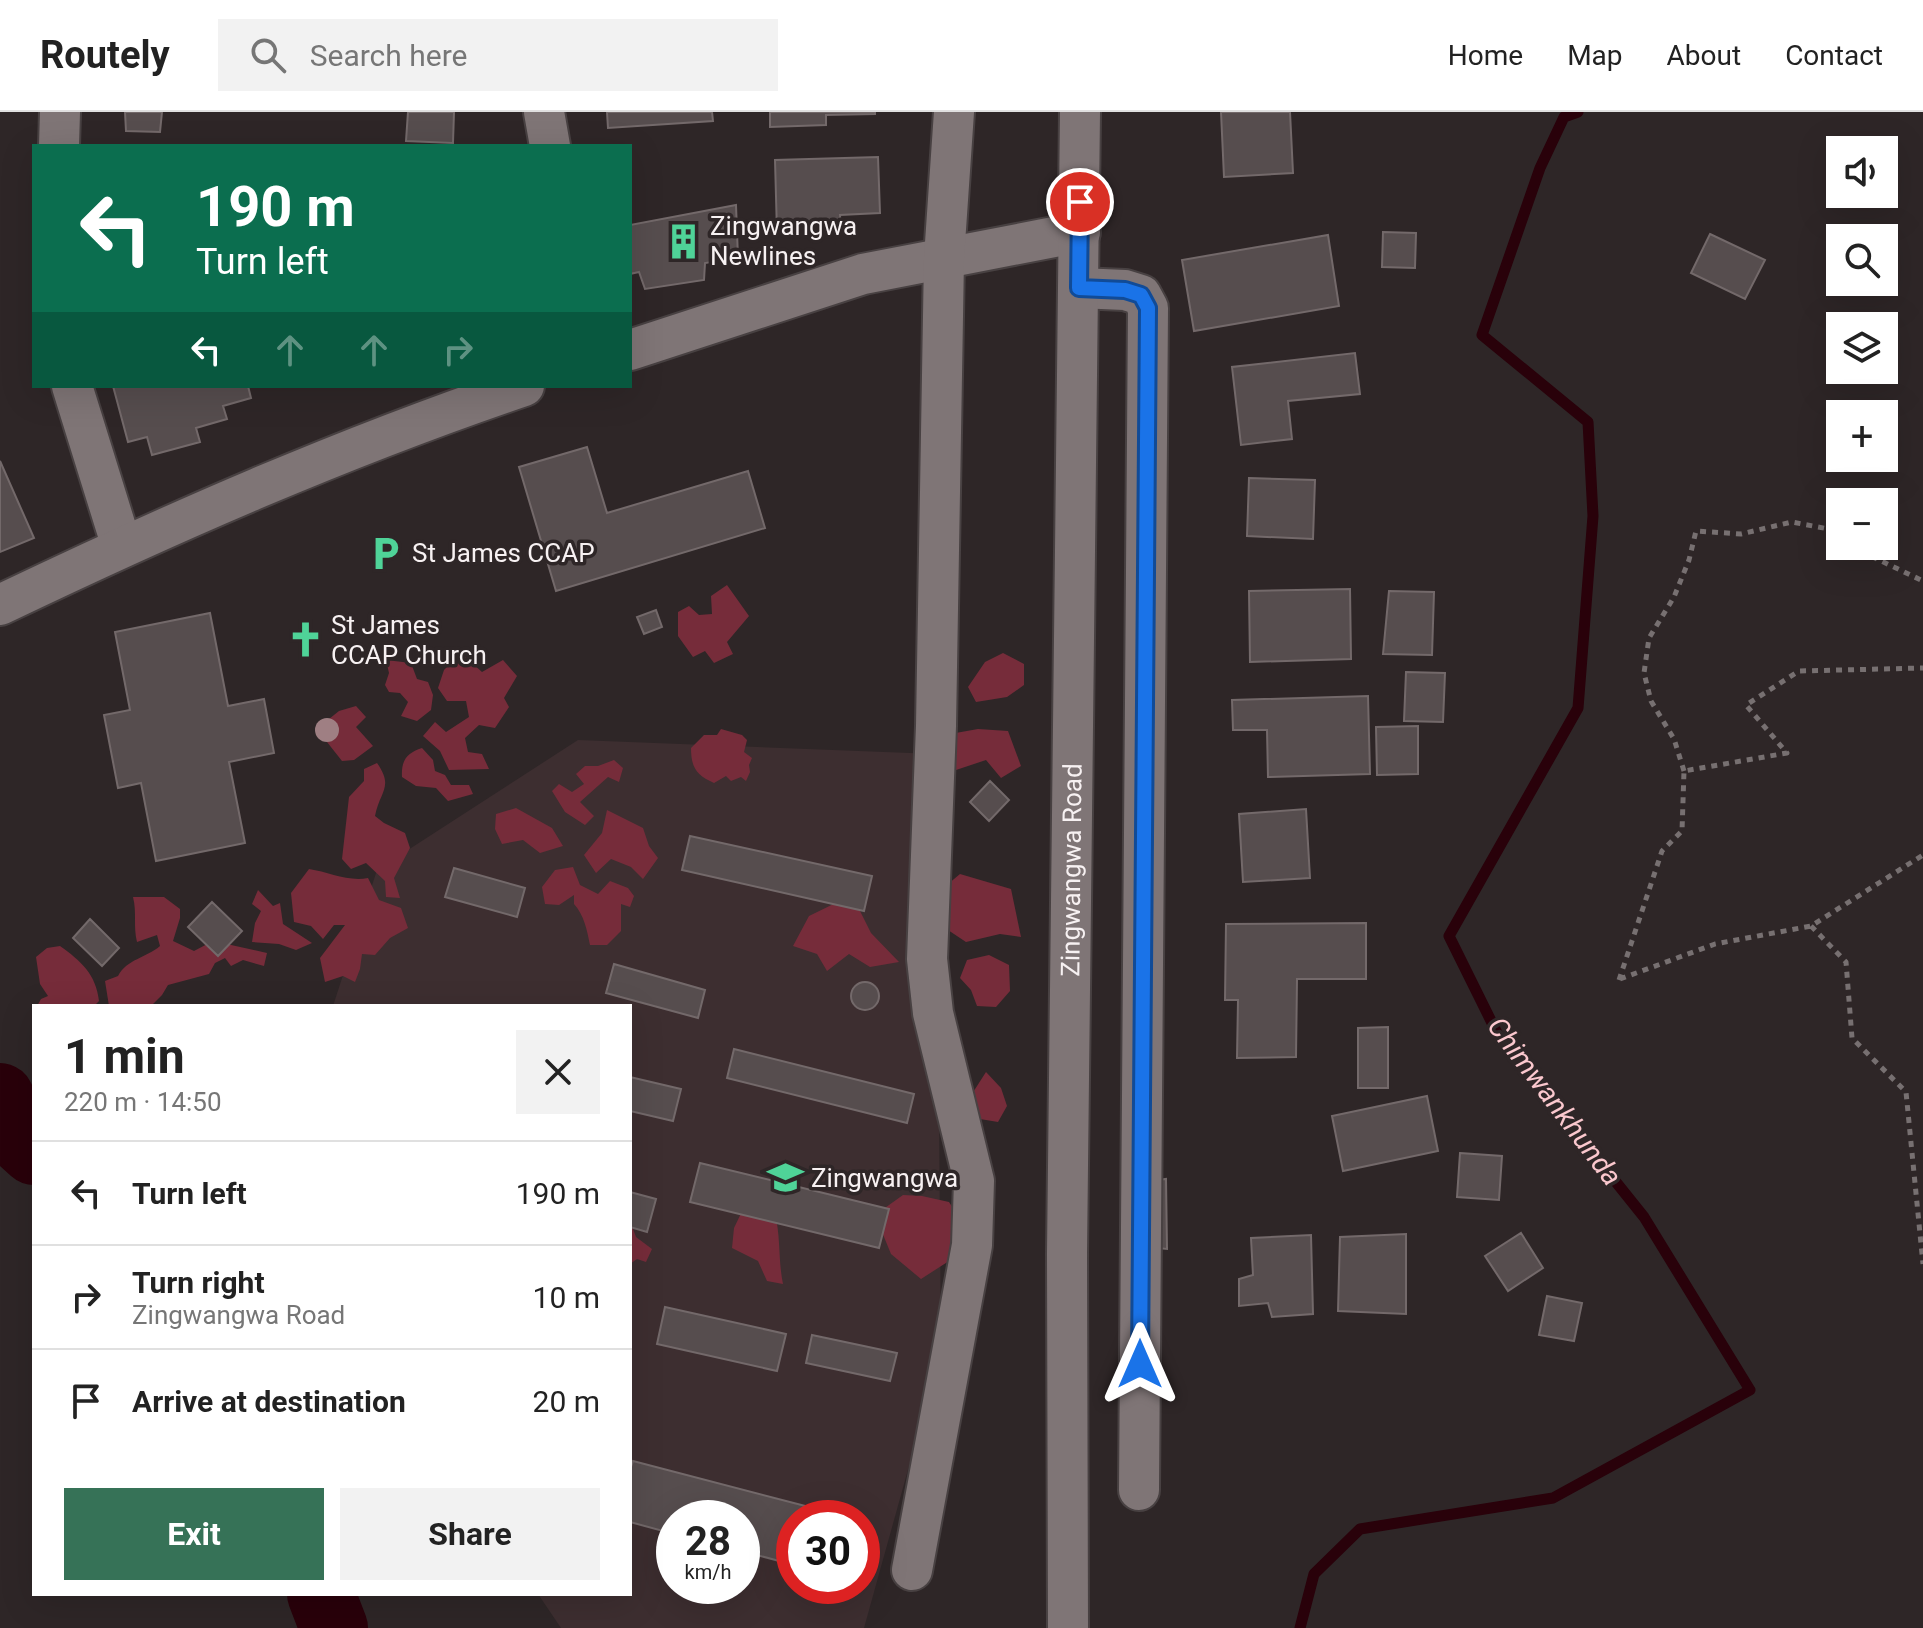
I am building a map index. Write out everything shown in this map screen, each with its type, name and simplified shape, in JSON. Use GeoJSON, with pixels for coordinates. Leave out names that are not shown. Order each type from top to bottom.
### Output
{"type":"FeatureCollection","features":[{"type":"Feature","properties":{"kind":"street"},"geometry":{"type":"LineString","coordinates":[[59,144],[60,112]]}},
{"type":"Feature","properties":{"kind":"street"},"geometry":{"type":"LineString","coordinates":[[544,112],[550,144]]}},
{"type":"Feature","properties":{"kind":"street"},"geometry":{"type":"LineString","coordinates":[[912,1570],[972,1245],[974,1181],[933,1013],[927,959],[936,711],[944,258],[954,112]]}},
{"type":"Feature","properties":{"kind":"street","name":"Zingwangwa Road"},"geometry":{"type":"LineString","coordinates":[[1068,1628],[1067,1254],[1080,112]]}},
{"type":"Feature","properties":{"kind":"street"},"geometry":{"type":"LineString","coordinates":[[632,349],[863,274],[1080,232]]}},
{"type":"Feature","properties":{"kind":"street"},"geometry":{"type":"LineString","coordinates":[[1079,288],[1125,290],[1141,295],[1148,308],[1139,1490]]}},
{"type":"Feature","properties":{"kind":"street"},"geometry":{"type":"LineString","coordinates":[[73,388],[122,547]]}},
{"type":"Feature","properties":{"kind":"street"},"geometry":{"type":"LineString","coordinates":[[0,605],[245,493],[415,424],[518,388]]}},
{"type":"Feature","properties":{"kind":"path"},"geometry":{"type":"LineString","coordinates":[[1826,528],[1792,522],[1741,534],[1696,531],[1689,560],[1674,597],[1649,638],[1644,673],[1651,701],[1674,739],[1684,771],[1682,831],[1662,851],[1619,980],[1715,944],[1811,926],[1923,855]]}},
{"type":"Feature","properties":{"kind":"path"},"geometry":{"type":"LineString","coordinates":[[1879,560],[1923,581]]}},
{"type":"Feature","properties":{"kind":"path"},"geometry":{"type":"LineString","coordinates":[[1684,771],[1787,753],[1746,705],[1799,671],[1923,668]]}},
{"type":"Feature","properties":{"kind":"path"},"geometry":{"type":"LineString","coordinates":[[1811,926],[1846,962],[1852,1038],[1906,1092],[1923,1264]]}},
{"type":"Feature","properties":{"kind":"shaded area"},"geometry":{"type":"Polygon","coordinates":[[[727,585],[749,616],[727,642],[733,654],[714,663],[705,651],[693,657],[678,636],[678,612],[689,606],[699,615],[712,614],[711,596],[727,585]]]}},
{"type":"Feature","properties":{"kind":"shaded area"},"geometry":{"type":"Polygon","coordinates":[[[461,653],[482,672],[503,660],[517,676],[504,698],[509,707],[495,728],[479,725],[465,738],[468,752],[482,754],[489,769],[449,770],[440,751],[423,736],[435,722],[446,732],[469,717],[466,701],[447,701],[438,688],[444,670],[461,653]]]}},
{"type":"Feature","properties":{"kind":"shaded area"},"geometry":{"type":"Polygon","coordinates":[[[1003,653],[1024,664],[1024,685],[1007,697],[976,702],[968,687],[985,662],[1003,653]]]}},
{"type":"Feature","properties":{"kind":"shaded area"},"geometry":{"type":"Polygon","coordinates":[[[386,660],[411,663],[417,679],[428,682],[433,695],[431,710],[417,721],[401,716],[408,702],[400,693],[389,692],[385,685],[389,673],[386,660]]]}},
{"type":"Feature","properties":{"kind":"shaded area"},"geometry":{"type":"Polygon","coordinates":[[[356,706],[366,717],[356,727],[373,746],[354,760],[342,761],[327,742],[329,719],[339,711],[356,706]]]}},
{"type":"Feature","properties":{"kind":"shaded area"},"geometry":{"type":"Polygon","coordinates":[[[721,729],[742,735],[747,740],[744,752],[752,758],[746,781],[741,777],[731,781],[726,776],[714,783],[703,777],[694,765],[691,748],[704,735],[717,735],[721,729]]]}},
{"type":"Feature","properties":{"kind":"shaded area"},"geometry":{"type":"Polygon","coordinates":[[[978,729],[1008,731],[1021,766],[1001,778],[986,760],[956,770],[950,734],[978,729]]]}},
{"type":"Feature","properties":{"kind":"shaded area","name":"Zingwangwa"},"geometry":{"type":"Polygon","coordinates":[[[578,740],[936,754],[941,1351],[880,1570],[880,1500],[776,1500],[776,1604],[871,1604],[864,1628],[561,1628],[539,1596],[632,1596],[632,1004],[334,1004],[377,870],[578,740]]]}},
{"type":"Feature","properties":{"kind":"shaded area"},"geometry":{"type":"Polygon","coordinates":[[[422,748],[433,760],[435,771],[445,775],[451,785],[469,785],[473,794],[448,801],[436,788],[416,786],[402,777],[406,758],[422,748]]]}},
{"type":"Feature","properties":{"kind":"shaded area"},"geometry":{"type":"Polygon","coordinates":[[[614,760],[623,768],[619,782],[608,777],[580,802],[594,816],[585,825],[565,812],[552,791],[559,784],[572,792],[584,784],[576,774],[585,766],[598,766],[614,760]]]}},
{"type":"Feature","properties":{"kind":"shaded area"},"geometry":{"type":"Polygon","coordinates":[[[377,763],[385,784],[375,816],[405,833],[410,848],[394,878],[400,898],[386,897],[385,881],[366,863],[351,869],[342,859],[349,797],[364,781],[364,769],[377,763]]]}},
{"type":"Feature","properties":{"kind":"shaded area"},"geometry":{"type":"Polygon","coordinates":[[[516,808],[552,828],[563,846],[540,853],[523,840],[502,844],[495,829],[496,814],[516,808]]]}},
{"type":"Feature","properties":{"kind":"shaded area"},"geometry":{"type":"Polygon","coordinates":[[[607,810],[643,828],[649,846],[658,858],[643,879],[631,867],[611,859],[596,873],[584,855],[602,833],[607,810]]]}},
{"type":"Feature","properties":{"kind":"shaded area"},"geometry":{"type":"Polygon","coordinates":[[[573,867],[580,885],[598,894],[610,881],[628,888],[634,896],[630,907],[621,904],[621,931],[607,945],[590,945],[583,918],[574,904],[574,895],[559,905],[545,904],[542,887],[555,870],[573,867]]]}},
{"type":"Feature","properties":{"kind":"shaded area"},"geometry":{"type":"Polygon","coordinates":[[[309,869],[346,878],[368,878],[379,900],[401,908],[408,928],[390,938],[375,955],[362,954],[355,982],[343,976],[325,982],[320,958],[345,925],[334,925],[323,939],[311,926],[294,922],[291,893],[309,869]]]}},
{"type":"Feature","properties":{"kind":"shaded area"},"geometry":{"type":"Polygon","coordinates":[[[960,874],[1011,889],[1021,937],[1000,934],[966,942],[948,930],[936,894],[960,874]]]}},
{"type":"Feature","properties":{"kind":"shaded area"},"geometry":{"type":"Polygon","coordinates":[[[258,890],[273,906],[280,903],[283,924],[312,943],[296,950],[279,944],[252,942],[255,923],[261,911],[252,904],[258,890]]]}},
{"type":"Feature","properties":{"kind":"shaded area"},"geometry":{"type":"Polygon","coordinates":[[[852,895],[871,933],[899,962],[870,967],[849,954],[827,971],[817,954],[793,946],[809,916],[852,895]]]}},
{"type":"Feature","properties":{"kind":"shaded area"},"geometry":{"type":"Polygon","coordinates":[[[133,897],[164,897],[180,909],[173,941],[194,951],[213,941],[267,953],[264,966],[243,960],[231,966],[225,958],[215,963],[209,974],[168,985],[153,1004],[109,1004],[105,981],[118,976],[126,966],[160,946],[157,935],[137,942],[133,897]]]}},
{"type":"Feature","properties":{"kind":"shaded area"},"geometry":{"type":"Polygon","coordinates":[[[60,946],[81,963],[95,983],[99,1001],[96,1004],[38,1004],[48,996],[40,984],[36,957],[47,948],[60,946]]]}},
{"type":"Feature","properties":{"kind":"shaded area"},"geometry":{"type":"Polygon","coordinates":[[[989,955],[1009,965],[1010,991],[996,1007],[977,1006],[971,990],[960,978],[967,960],[989,955]]]}},
{"type":"Feature","properties":{"kind":"shaded area"},"geometry":{"type":"Polygon","coordinates":[[[986,1072],[1001,1088],[1007,1106],[998,1122],[974,1118],[961,1111],[986,1072]]]}},
{"type":"Feature","properties":{"kind":"shaded area"},"geometry":{"type":"Polygon","coordinates":[[[903,1195],[949,1202],[963,1223],[949,1261],[921,1279],[891,1254],[875,1215],[903,1195]]]}},
{"type":"Feature","properties":{"kind":"shaded area"},"geometry":{"type":"Polygon","coordinates":[[[746,1203],[775,1214],[783,1284],[767,1281],[758,1261],[732,1248],[734,1228],[746,1203]]]}},
{"type":"Feature","properties":{"kind":"shaded area"},"geometry":{"type":"Polygon","coordinates":[[[632,1226],[636,1237],[652,1249],[646,1262],[637,1259],[632,1263],[632,1226]]]}},
{"type":"Feature","properties":{"kind":"building"},"geometry":{"type":"Polygon","coordinates":[[[125,112],[162,112],[160,132],[126,131],[125,112]]]}},
{"type":"Feature","properties":{"kind":"building"},"geometry":{"type":"Polygon","coordinates":[[[408,112],[454,112],[453,143],[406,141],[408,112]]]}},
{"type":"Feature","properties":{"kind":"building"},"geometry":{"type":"Polygon","coordinates":[[[607,112],[712,112],[713,121],[608,128],[607,112]]]}},
{"type":"Feature","properties":{"kind":"building"},"geometry":{"type":"Polygon","coordinates":[[[770,112],[875,114],[826,115],[826,125],[770,127],[770,112]]]}},
{"type":"Feature","properties":{"kind":"building"},"geometry":{"type":"Polygon","coordinates":[[[1221,112],[1290,112],[1293,173],[1224,177],[1221,112]]]}},
{"type":"Feature","properties":{"kind":"building"},"geometry":{"type":"Polygon","coordinates":[[[878,157],[880,213],[840,215],[841,231],[777,233],[775,160],[878,157]]]}},
{"type":"Feature","properties":{"kind":"building","name":"Zingwangwa Newlines"},"geometry":{"type":"Polygon","coordinates":[[[736,205],[738,258],[705,263],[704,280],[645,289],[639,272],[632,274],[632,225],[736,205]]]}},
{"type":"Feature","properties":{"kind":"building"},"geometry":{"type":"Polygon","coordinates":[[[1383,232],[1416,233],[1415,268],[1382,267],[1383,232]]]}},
{"type":"Feature","properties":{"kind":"building"},"geometry":{"type":"Polygon","coordinates":[[[1710,234],[1765,260],[1745,299],[1691,273],[1710,234]]]}},
{"type":"Feature","properties":{"kind":"building"},"geometry":{"type":"Polygon","coordinates":[[[1328,235],[1339,306],[1194,331],[1182,260],[1328,235]]]}},
{"type":"Feature","properties":{"kind":"building"},"geometry":{"type":"Polygon","coordinates":[[[1355,353],[1360,394],[1288,401],[1292,439],[1241,445],[1232,367],[1355,353]]]}},
{"type":"Feature","properties":{"kind":"building"},"geometry":{"type":"Polygon","coordinates":[[[114,388],[248,388],[251,398],[223,406],[227,419],[196,428],[200,442],[152,455],[147,437],[128,442],[114,388]]]}},
{"type":"Feature","properties":{"kind":"building"},"geometry":{"type":"Polygon","coordinates":[[[587,447],[607,513],[748,471],[765,528],[556,591],[519,467],[587,447]]]}},
{"type":"Feature","properties":{"kind":"building"},"geometry":{"type":"Polygon","coordinates":[[[0,461],[34,538],[0,552],[0,461]]]}},
{"type":"Feature","properties":{"kind":"building"},"geometry":{"type":"Polygon","coordinates":[[[1249,478],[1315,480],[1313,539],[1247,536],[1249,478]]]}},
{"type":"Feature","properties":{"kind":"building"},"geometry":{"type":"Polygon","coordinates":[[[1350,589],[1351,659],[1250,662],[1249,591],[1350,589]]]}},
{"type":"Feature","properties":{"kind":"building"},"geometry":{"type":"Polygon","coordinates":[[[1389,591],[1434,592],[1432,655],[1383,654],[1389,591]]]}},
{"type":"Feature","properties":{"kind":"building"},"geometry":{"type":"Polygon","coordinates":[[[656,610],[662,627],[644,634],[637,617],[656,610]]]}},
{"type":"Feature","properties":{"kind":"building"},"geometry":{"type":"Polygon","coordinates":[[[210,613],[228,706],[264,699],[274,753],[229,762],[245,843],[156,861],[141,783],[118,788],[104,715],[130,710],[115,632],[210,613]]]}},
{"type":"Feature","properties":{"kind":"building"},"geometry":{"type":"Polygon","coordinates":[[[1406,672],[1445,673],[1443,722],[1404,721],[1406,672]]]}},
{"type":"Feature","properties":{"kind":"building"},"geometry":{"type":"Polygon","coordinates":[[[1368,696],[1370,774],[1268,777],[1267,730],[1233,730],[1232,700],[1368,696]]]}},
{"type":"Feature","properties":{"kind":"building"},"geometry":{"type":"Polygon","coordinates":[[[1418,726],[1418,774],[1377,775],[1376,727],[1418,726]]]}},
{"type":"Feature","properties":{"kind":"building"},"geometry":{"type":"Polygon","coordinates":[[[990,781],[1009,800],[989,821],[970,802],[990,781]]]}},
{"type":"Feature","properties":{"kind":"building"},"geometry":{"type":"Polygon","coordinates":[[[1306,809],[1310,878],[1243,882],[1239,814],[1306,809]]]}},
{"type":"Feature","properties":{"kind":"building"},"geometry":{"type":"Polygon","coordinates":[[[690,836],[872,876],[864,911],[682,870],[690,836]]]}},
{"type":"Feature","properties":{"kind":"building"},"geometry":{"type":"Polygon","coordinates":[[[454,868],[525,888],[517,917],[445,897],[454,868]]]}},
{"type":"Feature","properties":{"kind":"building"},"geometry":{"type":"Polygon","coordinates":[[[212,902],[242,931],[218,956],[188,927],[212,902]]]}},
{"type":"Feature","properties":{"kind":"building"},"geometry":{"type":"Polygon","coordinates":[[[90,919],[119,948],[102,966],[73,938],[90,919]]]}},
{"type":"Feature","properties":{"kind":"building"},"geometry":{"type":"Polygon","coordinates":[[[1366,923],[1366,979],[1297,979],[1296,1057],[1237,1058],[1238,1000],[1225,1000],[1226,924],[1366,923]]]}},
{"type":"Feature","properties":{"kind":"building"},"geometry":{"type":"Polygon","coordinates":[[[614,964],[705,990],[698,1018],[606,993],[614,964]]]}},
{"type":"Feature","properties":{"kind":"building"},"geometry":{"type":"Polygon","coordinates":[[[865,982],[875,986],[879,996],[875,1006],[865,1010],[855,1006],[851,996],[855,986],[865,982]]]}},
{"type":"Feature","properties":{"kind":"building"},"geometry":{"type":"Polygon","coordinates":[[[1388,1027],[1388,1088],[1358,1088],[1358,1028],[1388,1027]]]}},
{"type":"Feature","properties":{"kind":"building"},"geometry":{"type":"Polygon","coordinates":[[[734,1049],[914,1094],[907,1123],[727,1078],[734,1049]]]}},
{"type":"Feature","properties":{"kind":"building"},"geometry":{"type":"Polygon","coordinates":[[[632,1077],[681,1089],[673,1121],[632,1111],[632,1077]]]}},
{"type":"Feature","properties":{"kind":"building"},"geometry":{"type":"Polygon","coordinates":[[[1427,1096],[1438,1151],[1343,1171],[1332,1116],[1427,1096]]]}},
{"type":"Feature","properties":{"kind":"building"},"geometry":{"type":"Polygon","coordinates":[[[1460,1153],[1502,1156],[1499,1200],[1457,1197],[1460,1153]]]}},
{"type":"Feature","properties":{"kind":"building"},"geometry":{"type":"Polygon","coordinates":[[[700,1163],[889,1209],[879,1248],[690,1202],[700,1163]]]}},
{"type":"Feature","properties":{"kind":"building"},"geometry":{"type":"Polygon","coordinates":[[[1166,1179],[1167,1249],[1148,1247],[1150,1181],[1166,1179]]]}},
{"type":"Feature","properties":{"kind":"building"},"geometry":{"type":"Polygon","coordinates":[[[632,1193],[656,1199],[647,1232],[632,1228],[632,1193]]]}},
{"type":"Feature","properties":{"kind":"building"},"geometry":{"type":"Polygon","coordinates":[[[1521,1233],[1543,1268],[1508,1291],[1485,1256],[1521,1233]]]}},
{"type":"Feature","properties":{"kind":"building"},"geometry":{"type":"Polygon","coordinates":[[[1406,1234],[1406,1314],[1338,1311],[1340,1237],[1406,1234]]]}},
{"type":"Feature","properties":{"kind":"building"},"geometry":{"type":"Polygon","coordinates":[[[1311,1235],[1313,1314],[1272,1317],[1268,1303],[1239,1306],[1239,1279],[1253,1275],[1251,1238],[1311,1235]]]}},
{"type":"Feature","properties":{"kind":"building"},"geometry":{"type":"Polygon","coordinates":[[[1547,1296],[1582,1303],[1574,1341],[1539,1335],[1547,1296]]]}},
{"type":"Feature","properties":{"kind":"building"},"geometry":{"type":"Polygon","coordinates":[[[665,1307],[786,1334],[777,1371],[657,1344],[665,1307]]]}},
{"type":"Feature","properties":{"kind":"building"},"geometry":{"type":"Polygon","coordinates":[[[812,1335],[897,1353],[890,1381],[806,1363],[812,1335]]]}},
{"type":"Feature","properties":{"kind":"building"},"geometry":{"type":"Polygon","coordinates":[[[633,1461],[782,1500],[776,1500],[776,1560],[760,1556],[760,1500],[656,1500],[656,1529],[632,1523],[633,1461]]]}},
{"type":"Feature","properties":{"kind":"waterway","name":"Chimwankhunda"},"geometry":{"type":"LineString","coordinates":[[1300,1628],[1314,1574],[1360,1529],[1553,1498],[1750,1390],[1644,1217],[1498,1035],[1449,936],[1578,708],[1593,516],[1588,422],[1482,335],[1540,168],[1564,117],[1578,112]]}},
{"type":"Feature","properties":{"kind":"waterway"},"geometry":{"type":"LineString","coordinates":[[0,1097],[22,1140],[32,1149]]}},
{"type":"Feature","properties":{"kind":"waterway"},"geometry":{"type":"LineString","coordinates":[[322,1596],[334,1628]]}},
{"type":"Feature","properties":{"kind":"place","name":"Zingwangwa Newlines"},"geometry":{"type":"Point","coordinates":[684,241]}},
{"type":"Feature","properties":{"kind":"place","name":"St James CCAP"},"geometry":{"type":"Point","coordinates":[386,553]}},
{"type":"Feature","properties":{"kind":"place","name":"St James CCAP Church"},"geometry":{"type":"Point","coordinates":[305,640]}},
{"type":"Feature","properties":{"kind":"place","name":"Zingwangwa"},"geometry":{"type":"Point","coordinates":[785,1178]}},
{"type":"Feature","properties":{"kind":"route"},"geometry":{"type":"LineString","coordinates":[[1080,202],[1079,288],[1125,290],[1141,295],[1148,308],[1140,1364]]}}]}
